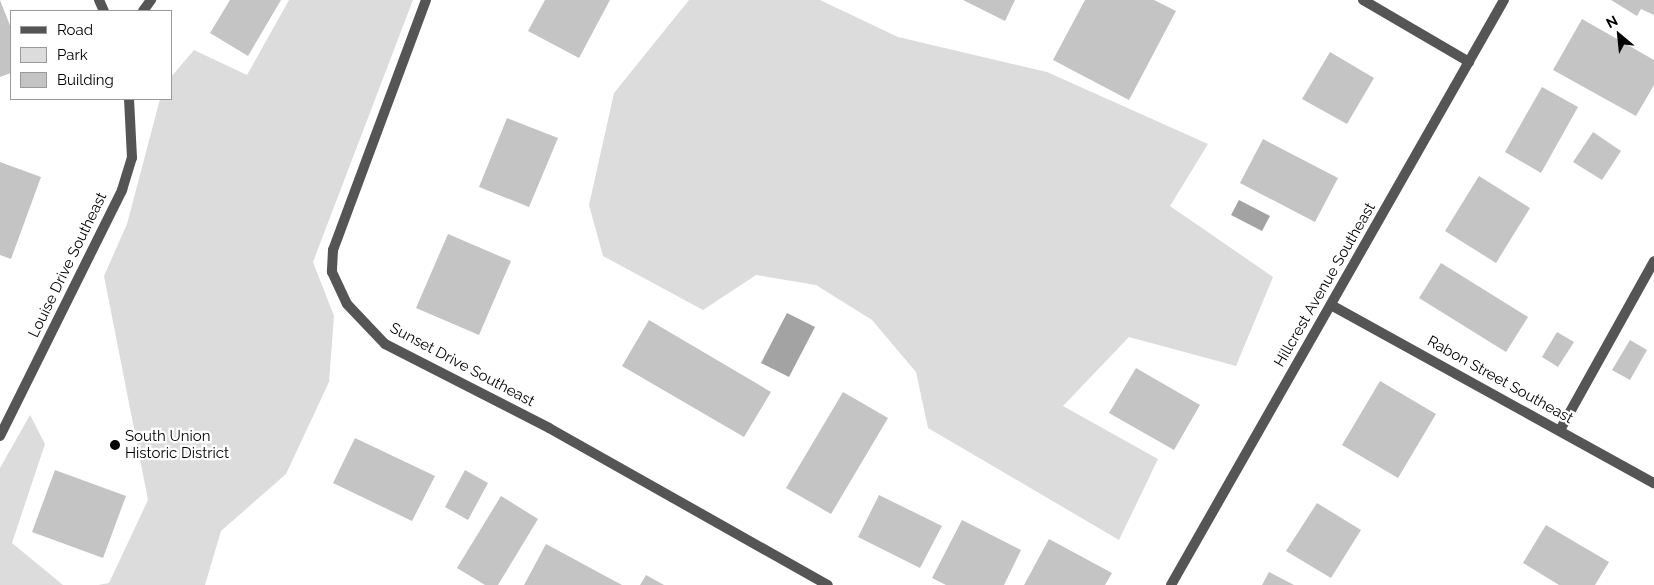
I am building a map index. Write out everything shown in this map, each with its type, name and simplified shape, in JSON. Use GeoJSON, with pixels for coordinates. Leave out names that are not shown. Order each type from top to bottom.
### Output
{"type":"FeatureCollection","features":[{"type":"Feature","properties":{"kind":"street","name":"Sunset Drive Southeast"},"geometry":{"type":"LineString","coordinates":[[426,0],[333,250],[332,272],[348,304],[385,344],[549,428],[828,585]]}},
{"type":"Feature","properties":{"kind":"street"},"geometry":{"type":"LineString","coordinates":[[1363,0],[1469,62]]}},
{"type":"Feature","properties":{"kind":"street","name":"Hillcrest Avenue Southeast"},"geometry":{"type":"LineString","coordinates":[[1171,585],[1504,0]]}},
{"type":"Feature","properties":{"kind":"street","name":"Louise Drive Southeast"},"geometry":{"type":"LineString","coordinates":[[0,436],[122,190],[132,158],[129,100]]}},
{"type":"Feature","properties":{"kind":"street"},"geometry":{"type":"LineString","coordinates":[[1560,430],[1654,261]]}},
{"type":"Feature","properties":{"kind":"street","name":"Rabon Street Southeast"},"geometry":{"type":"LineString","coordinates":[[1331,304],[1654,483]]}},
{"type":"Feature","properties":{"kind":"green space"},"geometry":{"type":"Polygon","coordinates":[[[289,0],[413,0],[313,262],[334,316],[329,382],[286,474],[221,531],[205,585],[98,585],[109,583],[148,500],[104,276],[127,224],[160,100],[172,100],[172,76],[194,50],[247,75],[289,0]]]}},
{"type":"Feature","properties":{"kind":"green space"},"geometry":{"type":"Polygon","coordinates":[[[689,0],[820,0],[898,37],[1047,72],[1208,144],[1170,206],[1273,277],[1236,366],[1129,337],[1063,406],[1158,459],[1119,540],[928,428],[916,372],[872,320],[816,285],[756,275],[703,310],[603,256],[589,205],[614,93],[689,0]]]}},
{"type":"Feature","properties":{"kind":"green space"},"geometry":{"type":"Polygon","coordinates":[[[30,415],[45,444],[12,543],[63,585],[0,585],[0,468],[30,415]]]}},
{"type":"Feature","properties":{"kind":"shaded area"},"geometry":{"type":"Polygon","coordinates":[[[1239,200],[1270,216],[1262,231],[1231,215],[1239,200]]]}},
{"type":"Feature","properties":{"kind":"shaded area"},"geometry":{"type":"Polygon","coordinates":[[[787,313],[815,327],[789,377],[761,363],[787,313]]]}},
{"type":"Feature","properties":{"kind":"building"},"geometry":{"type":"Polygon","coordinates":[[[0,0],[10,25],[10,73],[0,77],[0,0]]]}},
{"type":"Feature","properties":{"kind":"building"},"geometry":{"type":"Polygon","coordinates":[[[230,0],[281,0],[248,56],[210,33],[230,0]]]}},
{"type":"Feature","properties":{"kind":"building"},"geometry":{"type":"Polygon","coordinates":[[[545,0],[610,0],[579,58],[528,31],[545,0]]]}},
{"type":"Feature","properties":{"kind":"building"},"geometry":{"type":"Polygon","coordinates":[[[963,0],[1015,0],[1005,21],[963,0]]]}},
{"type":"Feature","properties":{"kind":"building"},"geometry":{"type":"Polygon","coordinates":[[[1085,0],[1154,0],[1176,11],[1129,100],[1053,60],[1085,0]]]}},
{"type":"Feature","properties":{"kind":"building"},"geometry":{"type":"Polygon","coordinates":[[[1611,0],[1654,0],[1654,15],[1641,9],[1637,16],[1611,0]]]}},
{"type":"Feature","properties":{"kind":"building"},"geometry":{"type":"Polygon","coordinates":[[[1582,19],[1654,60],[1654,85],[1636,116],[1553,70],[1582,19]]]}},
{"type":"Feature","properties":{"kind":"building"},"geometry":{"type":"Polygon","coordinates":[[[1330,52],[1374,78],[1347,124],[1302,99],[1330,52]]]}},
{"type":"Feature","properties":{"kind":"building"},"geometry":{"type":"Polygon","coordinates":[[[1542,87],[1578,107],[1541,173],[1505,152],[1542,87]]]}},
{"type":"Feature","properties":{"kind":"building"},"geometry":{"type":"Polygon","coordinates":[[[507,118],[558,138],[529,207],[479,187],[507,118]]]}},
{"type":"Feature","properties":{"kind":"building"},"geometry":{"type":"Polygon","coordinates":[[[1593,132],[1621,151],[1602,180],[1573,162],[1593,132]]]}},
{"type":"Feature","properties":{"kind":"building"},"geometry":{"type":"Polygon","coordinates":[[[1263,139],[1338,178],[1315,222],[1240,183],[1263,139]]]}},
{"type":"Feature","properties":{"kind":"building"},"geometry":{"type":"Polygon","coordinates":[[[0,162],[41,177],[11,259],[0,255],[0,162]]]}},
{"type":"Feature","properties":{"kind":"building"},"geometry":{"type":"Polygon","coordinates":[[[1479,176],[1530,208],[1496,263],[1445,231],[1479,176]]]}},
{"type":"Feature","properties":{"kind":"building"},"geometry":{"type":"Polygon","coordinates":[[[448,234],[511,261],[479,335],[416,308],[448,234]]]}},
{"type":"Feature","properties":{"kind":"building"},"geometry":{"type":"Polygon","coordinates":[[[1441,263],[1528,317],[1506,352],[1419,298],[1441,263]]]}},
{"type":"Feature","properties":{"kind":"building"},"geometry":{"type":"Polygon","coordinates":[[[649,320],[771,392],[744,437],[622,366],[649,320]]]}},
{"type":"Feature","properties":{"kind":"building"},"geometry":{"type":"Polygon","coordinates":[[[1557,332],[1574,342],[1558,367],[1542,357],[1557,332]]]}},
{"type":"Feature","properties":{"kind":"building"},"geometry":{"type":"Polygon","coordinates":[[[1630,340],[1647,350],[1630,380],[1612,370],[1630,340]]]}},
{"type":"Feature","properties":{"kind":"building"},"geometry":{"type":"Polygon","coordinates":[[[1136,368],[1200,405],[1174,450],[1109,413],[1136,368]]]}},
{"type":"Feature","properties":{"kind":"building"},"geometry":{"type":"Polygon","coordinates":[[[1380,381],[1436,414],[1398,478],[1342,445],[1380,381]]]}},
{"type":"Feature","properties":{"kind":"building"},"geometry":{"type":"Polygon","coordinates":[[[843,392],[888,418],[831,514],[786,488],[843,392]]]}},
{"type":"Feature","properties":{"kind":"building"},"geometry":{"type":"Polygon","coordinates":[[[355,438],[435,476],[412,521],[333,483],[355,438]]]}},
{"type":"Feature","properties":{"kind":"building"},"geometry":{"type":"Polygon","coordinates":[[[55,470],[126,496],[103,558],[32,532],[55,470]]]}},
{"type":"Feature","properties":{"kind":"building"},"geometry":{"type":"Polygon","coordinates":[[[465,470],[488,483],[468,520],[445,507],[465,470]]]}},
{"type":"Feature","properties":{"kind":"building"},"geometry":{"type":"Polygon","coordinates":[[[879,495],[942,526],[920,568],[858,537],[879,495]]]}},
{"type":"Feature","properties":{"kind":"building"},"geometry":{"type":"Polygon","coordinates":[[[501,496],[538,519],[498,585],[485,585],[457,568],[501,496]]]}},
{"type":"Feature","properties":{"kind":"building"},"geometry":{"type":"Polygon","coordinates":[[[1317,503],[1361,530],[1331,578],[1286,551],[1317,503]]]}},
{"type":"Feature","properties":{"kind":"building"},"geometry":{"type":"Polygon","coordinates":[[[962,520],[1021,550],[1004,585],[946,585],[932,578],[962,520]]]}},
{"type":"Feature","properties":{"kind":"building"},"geometry":{"type":"Polygon","coordinates":[[[1546,525],[1609,562],[1595,585],[1559,585],[1523,563],[1546,525]]]}},
{"type":"Feature","properties":{"kind":"building"},"geometry":{"type":"Polygon","coordinates":[[[1049,539],[1112,573],[1105,585],[1024,585],[1049,539]]]}},
{"type":"Feature","properties":{"kind":"building"},"geometry":{"type":"Polygon","coordinates":[[[546,544],[622,585],[524,585],[546,544]]]}},
{"type":"Feature","properties":{"kind":"building"},"geometry":{"type":"Polygon","coordinates":[[[1269,572],[1294,585],[1262,585],[1269,572]]]}},
{"type":"Feature","properties":{"kind":"building"},"geometry":{"type":"Polygon","coordinates":[[[646,575],[664,585],[640,585],[646,575]]]}},
{"type":"Feature","properties":{"kind":"place","name":"South Union Historic District"},"geometry":{"type":"Point","coordinates":[115,445]}}]}
